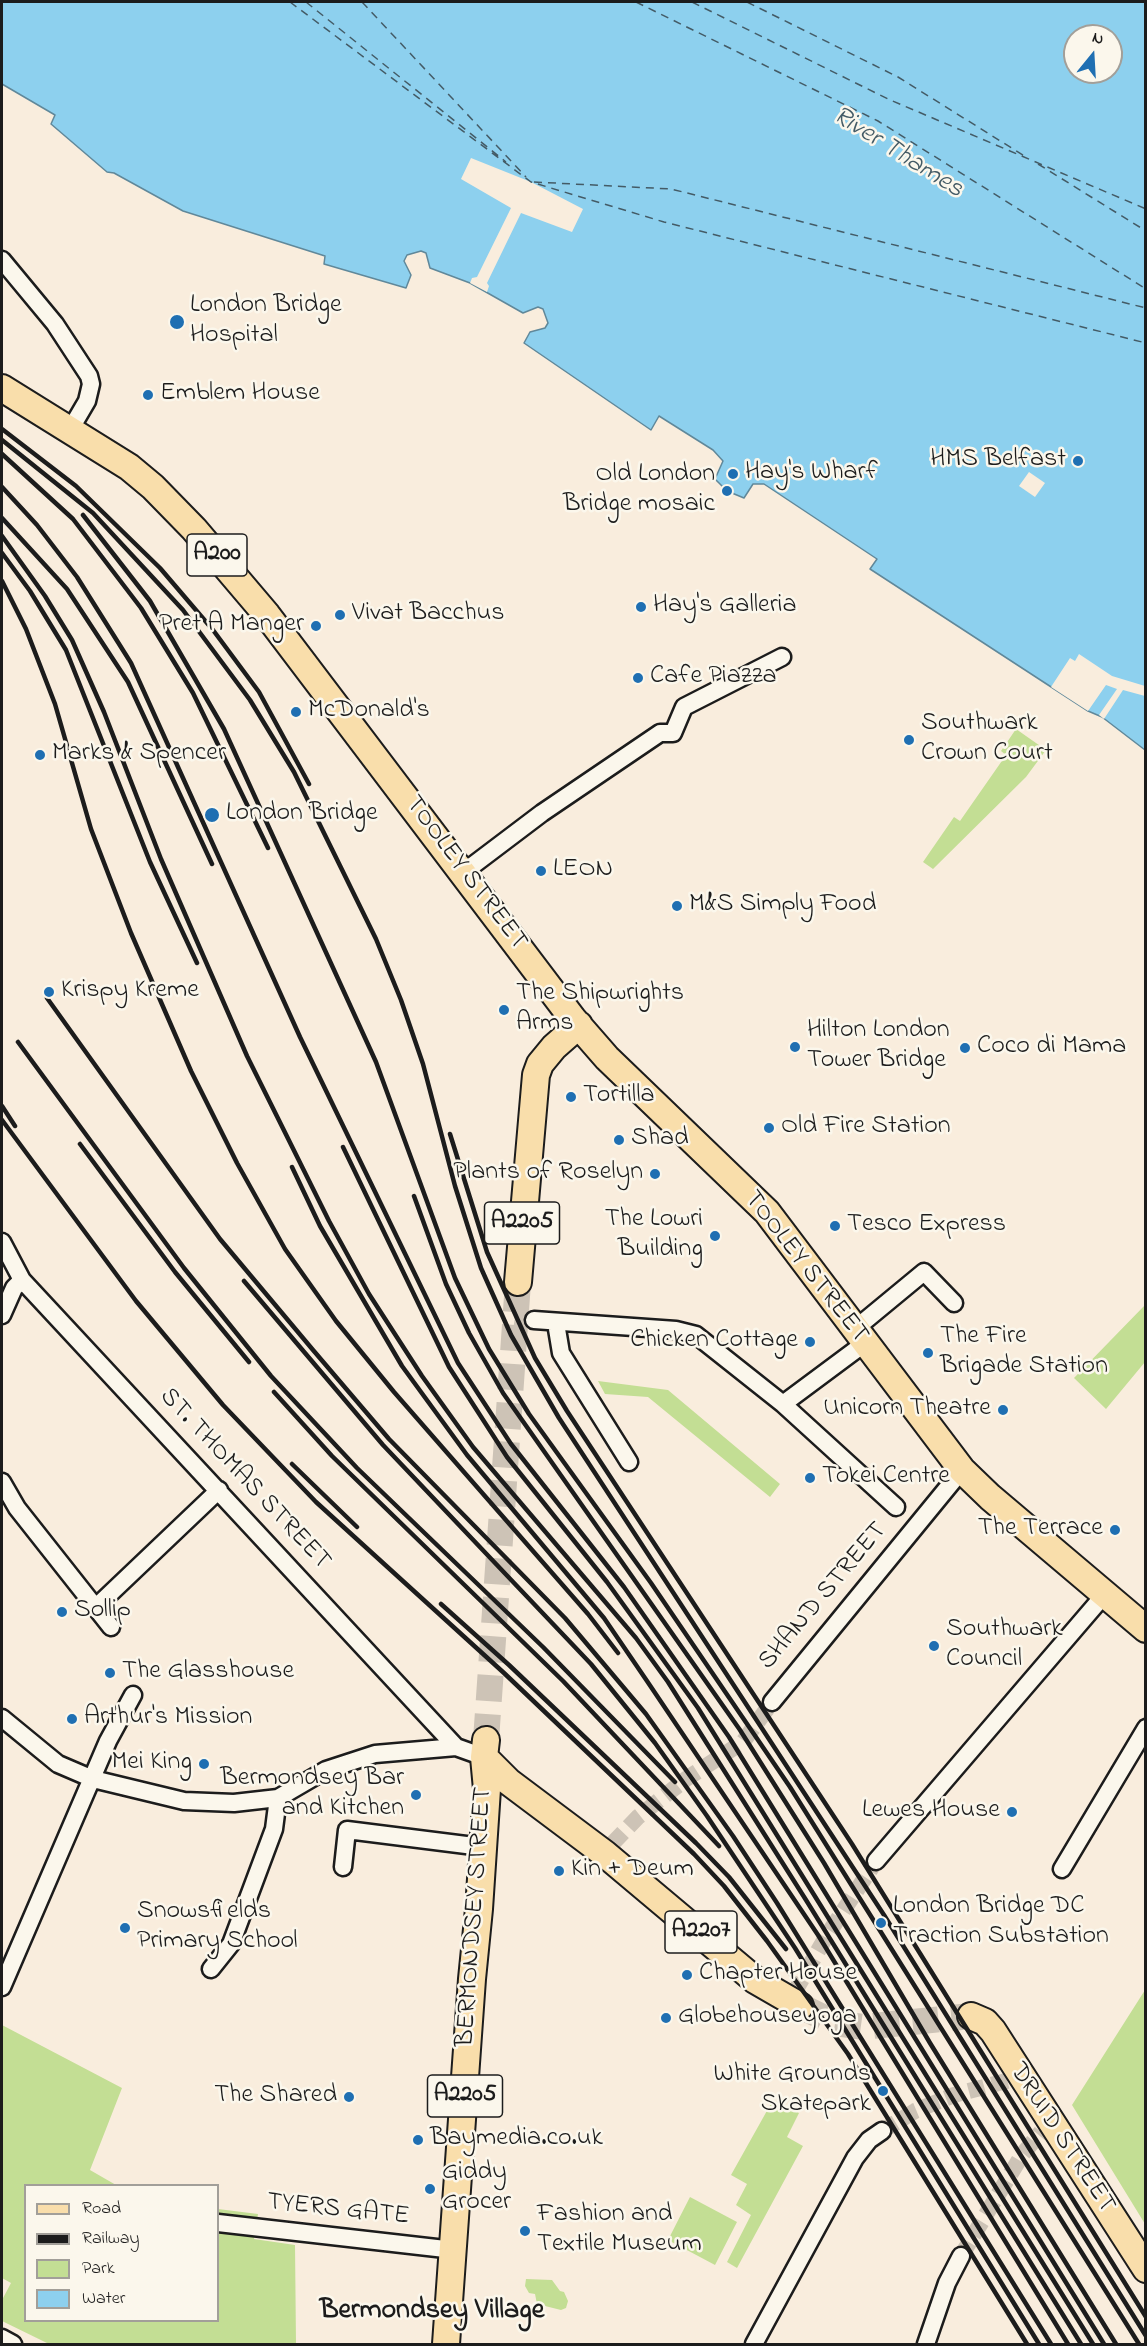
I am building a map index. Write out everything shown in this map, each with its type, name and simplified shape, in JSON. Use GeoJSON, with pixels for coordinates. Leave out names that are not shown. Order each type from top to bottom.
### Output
{"type":"FeatureCollection","features":[{"type":"Feature","properties":{"kind":"main road","name":"A200"},"geometry":{"type":"LineString","coordinates":[[2,388],[70,429]]}},
{"type":"Feature","properties":{"kind":"main road","name":"TOOLEY STREET"},"geometry":{"type":"LineString","coordinates":[[70,429],[129,467],[153,487],[231,570],[579,1025],[607,1058],[767,1212],[830,1292],[860,1336],[962,1470],[990,1497],[1146,1629]]}},
{"type":"Feature","properties":{"kind":"main road","name":"A2205"},"geometry":{"type":"LineString","coordinates":[[518,1282],[536,1075],[540,1064],[554,1047],[579,1025]]}},
{"type":"Feature","properties":{"kind":"main road","name":"BERMONDSEY STREET"},"geometry":{"type":"LineString","coordinates":[[446,2344],[487,1789],[485,1749]]}},
{"type":"Feature","properties":{"kind":"main road","name":"A2207"},"geometry":{"type":"LineString","coordinates":[[485,1749],[509,1782],[608,1849],[755,1980],[795,2000]]}},
{"type":"Feature","properties":{"kind":"main road","name":"DRUID STREET"},"geometry":{"type":"LineString","coordinates":[[971,2016],[986,2022],[993,2031],[1015,2078],[1045,2127],[1146,2269]]}},
{"type":"Feature","properties":{"kind":"street"},"geometry":{"type":"LineString","coordinates":[[2,260],[55,324],[89,376],[91,384],[87,401],[70,429]]}},
{"type":"Feature","properties":{"kind":"street"},"geometry":{"type":"LineString","coordinates":[[464,872],[542,813],[660,733],[673,733],[684,707],[782,657]]}},
{"type":"Feature","properties":{"kind":"street","name":"ST. THOMAS STREET"},"geometry":{"type":"LineString","coordinates":[[2,1242],[22,1280],[456,1747]]}},
{"type":"Feature","properties":{"kind":"street"},"geometry":{"type":"LineString","coordinates":[[783,1404],[860,1336],[924,1272],[954,1303]]}},
{"type":"Feature","properties":{"kind":"street"},"geometry":{"type":"LineString","coordinates":[[2,1315],[14,1288],[22,1280]]}},
{"type":"Feature","properties":{"kind":"street"},"geometry":{"type":"LineString","coordinates":[[534,1320],[665,1329],[696,1335],[783,1404],[897,1507]]}},
{"type":"Feature","properties":{"kind":"street"},"geometry":{"type":"LineString","coordinates":[[556,1323],[561,1353],[629,1462]]}},
{"type":"Feature","properties":{"kind":"street","name":"SHAND STREET"},"geometry":{"type":"LineString","coordinates":[[772,1702],[962,1470]]}},
{"type":"Feature","properties":{"kind":"street"},"geometry":{"type":"LineString","coordinates":[[2,1482],[17,1508],[111,1627]]}},
{"type":"Feature","properties":{"kind":"street"},"geometry":{"type":"LineString","coordinates":[[95,1608],[219,1490]]}},
{"type":"Feature","properties":{"kind":"street"},"geometry":{"type":"LineString","coordinates":[[876,1862],[1105,1594]]}},
{"type":"Feature","properties":{"kind":"street"},"geometry":{"type":"LineString","coordinates":[[2,1986],[108,1741],[133,1695]]}},
{"type":"Feature","properties":{"kind":"street"},"geometry":{"type":"LineString","coordinates":[[2,1718],[58,1764],[93,1779],[184,1801],[234,1803],[278,1798],[326,1770],[375,1754],[456,1747],[485,1749]]}},
{"type":"Feature","properties":{"kind":"street"},"geometry":{"type":"LineString","coordinates":[[1062,1869],[1146,1728]]}},
{"type":"Feature","properties":{"kind":"street"},"geometry":{"type":"LineString","coordinates":[[211,1969],[231,1944],[274,1829],[278,1798]]}},
{"type":"Feature","properties":{"kind":"street"},"geometry":{"type":"LineString","coordinates":[[343,1867],[347,1830],[482,1847]]}},
{"type":"Feature","properties":{"kind":"street"},"geometry":{"type":"LineString","coordinates":[[754,2344],[855,2158],[869,2140],[882,2131]]}},
{"type":"Feature","properties":{"kind":"street","name":"TYERS GATE"},"geometry":{"type":"LineString","coordinates":[[219,2223],[454,2250]]}},
{"type":"Feature","properties":{"kind":"street"},"geometry":{"type":"LineString","coordinates":[[927,2344],[947,2283],[961,2256]]}},
{"type":"Feature","properties":{"kind":"street"},"geometry":{"type":"LineString","coordinates":[[2,2338],[13,2344]]}},
{"type":"Feature","properties":{"kind":"green space"},"geometry":{"type":"Polygon","coordinates":[[[1016,729],[1046,750],[1026,777],[933,869],[923,862],[954,817],[960,821],[1006,755],[1001,751],[1016,729]]]}},
{"type":"Feature","properties":{"kind":"green space"},"geometry":{"type":"Polygon","coordinates":[[[1145,1305],[1145,1362],[1106,1409],[1074,1378],[1145,1305]]]}},
{"type":"Feature","properties":{"kind":"green space"},"geometry":{"type":"Polygon","coordinates":[[[598,1381],[668,1390],[780,1484],[770,1497],[648,1397],[605,1394],[598,1381]]]}},
{"type":"Feature","properties":{"kind":"green space"},"geometry":{"type":"Polygon","coordinates":[[[1145,1990],[1146,2224],[1072,2105],[1145,1990]]]}},
{"type":"Feature","properties":{"kind":"green space"},"geometry":{"type":"Polygon","coordinates":[[[2,2025],[122,2088],[90,2170],[114,2184],[24,2184],[24,2322],[219,2322],[219,2209],[258,2214],[254,2239],[295,2245],[296,2344],[49,2344],[2,2321],[2,2300],[11,2283],[2,2278],[2,2025]]]}},
{"type":"Feature","properties":{"kind":"green space"},"geometry":{"type":"Polygon","coordinates":[[[773,2100],[799,2113],[787,2137],[803,2146],[737,2268],[727,2262],[751,2215],[736,2205],[747,2184],[731,2175],[773,2100]]]}},
{"type":"Feature","properties":{"kind":"green space"},"geometry":{"type":"Polygon","coordinates":[[[690,2197],[737,2222],[715,2265],[668,2240],[690,2197]]]}},
{"type":"Feature","properties":{"kind":"green space"},"geometry":{"type":"Polygon","coordinates":[[[526,2279],[552,2280],[560,2291],[564,2292],[568,2301],[566,2308],[561,2310],[537,2304],[535,2294],[529,2293],[525,2286],[526,2279]]]}},
{"type":"Feature","properties":{"kind":"water","name":"River Thames"},"geometry":{"type":"Polygon","coordinates":[[[2,2],[1145,2],[1145,750],[1102,717],[1088,711],[870,569],[877,559],[764,484],[753,484],[744,498],[727,491],[715,479],[723,461],[713,450],[659,416],[651,430],[524,343],[530,332],[545,328],[548,323],[543,309],[538,307],[523,313],[470,283],[430,268],[426,253],[421,251],[407,255],[404,261],[411,275],[406,288],[324,264],[325,256],[183,211],[114,173],[107,172],[51,124],[55,115],[2,84],[2,2]]]}},
{"type":"Feature","properties":{"kind":"pier"},"geometry":{"type":"Polygon","coordinates":[[[471,158],[531,182],[583,209],[572,232],[521,213],[487,283],[489,286],[487,292],[470,283],[472,278],[477,277],[511,208],[461,179],[471,158]]]}},
{"type":"Feature","properties":{"kind":"pier"},"geometry":{"type":"Polygon","coordinates":[[[1029,472],[1045,483],[1035,497],[1019,486],[1029,472]]]}},
{"type":"Feature","properties":{"kind":"pier"},"geometry":{"type":"Polygon","coordinates":[[[1079,654],[1112,676],[1145,686],[1145,696],[1123,690],[1104,719],[1099,715],[1117,689],[1106,685],[1088,711],[1051,687],[1070,658],[1075,661],[1079,654]]]}},
{"type":"Feature","properties":{"kind":"ferry route"},"geometry":{"type":"LineString","coordinates":[[290,2],[531,182],[664,222],[1146,343]]}},
{"type":"Feature","properties":{"kind":"ferry route"},"geometry":{"type":"LineString","coordinates":[[306,2],[506,162]]}},
{"type":"Feature","properties":{"kind":"ferry route"},"geometry":{"type":"LineString","coordinates":[[362,2],[526,177]]}},
{"type":"Feature","properties":{"kind":"ferry route"},"geometry":{"type":"LineString","coordinates":[[636,2],[878,121],[1146,289]]}},
{"type":"Feature","properties":{"kind":"ferry route"},"geometry":{"type":"LineString","coordinates":[[692,2],[888,99],[1146,209]]}},
{"type":"Feature","properties":{"kind":"ferry route"},"geometry":{"type":"LineString","coordinates":[[747,2],[898,77],[1026,157]]}},
{"type":"Feature","properties":{"kind":"ferry route"},"geometry":{"type":"LineString","coordinates":[[1038,164],[1146,231]]}},
{"type":"Feature","properties":{"kind":"ferry route"},"geometry":{"type":"LineString","coordinates":[[534,182],[671,189],[1146,308]]}},
{"type":"Feature","properties":{"kind":"tunnel"},"geometry":{"type":"LineString","coordinates":[[486,1740],[518,1282]]}},
{"type":"Feature","properties":{"kind":"tunnel"},"geometry":{"type":"LineString","coordinates":[[515,1317],[534,1320]]}},
{"type":"Feature","properties":{"kind":"tunnel"},"geometry":{"type":"LineString","coordinates":[[612,1844],[638,1817],[686,1779],[743,1742],[772,1702]]}},
{"type":"Feature","properties":{"kind":"tunnel"},"geometry":{"type":"LineString","coordinates":[[794,1993],[826,1937],[876,1861]]}},
{"type":"Feature","properties":{"kind":"tunnel"},"geometry":{"type":"LineString","coordinates":[[800,2006],[835,2023],[863,2027],[971,2016]]}},
{"type":"Feature","properties":{"kind":"tunnel"},"geometry":{"type":"LineString","coordinates":[[882,2131],[915,2111],[954,2095],[1010,2080]]}},
{"type":"Feature","properties":{"kind":"tunnel"},"geometry":{"type":"LineString","coordinates":[[961,2256],[1022,2155],[1041,2132]]}},
{"type":"Feature","properties":{"kind":"railway"},"geometry":{"type":"LineString","coordinates":[[2,429],[76,486],[160,568],[213,630],[259,692],[309,784]]}},
{"type":"Feature","properties":{"kind":"railway"},"geometry":{"type":"LineString","coordinates":[[2,440],[93,513],[183,610],[250,700],[294,772],[376,939],[401,1000],[423,1064],[455,1186],[481,1268],[511,1335],[559,1418],[884,1915],[1146,2336]]}},
{"type":"Feature","properties":{"kind":"railway"},"geometry":{"type":"LineString","coordinates":[[2,454],[73,519],[141,608],[193,693],[268,848]]}},
{"type":"Feature","properties":{"kind":"railway"},"geometry":{"type":"LineString","coordinates":[[2,487],[37,525],[77,577],[131,663],[300,1037],[458,1363],[511,1444],[624,1587],[729,1737],[1104,2344]]}},
{"type":"Feature","properties":{"kind":"railway"},"geometry":{"type":"LineString","coordinates":[[83,515],[150,601],[224,729],[376,1062],[455,1278],[489,1349],[529,1414],[651,1583],[790,1787],[1139,2344]]}},
{"type":"Feature","properties":{"kind":"railway"},"geometry":{"type":"LineString","coordinates":[[2,518],[67,589],[128,682],[212,864]]}},
{"type":"Feature","properties":{"kind":"railway"},"geometry":{"type":"LineString","coordinates":[[2,536],[45,596],[72,640],[104,712],[161,859],[247,1056],[329,1221],[369,1294],[422,1376],[473,1447],[636,1638],[668,1682],[1081,2344]]}},
{"type":"Feature","properties":{"kind":"railway"},"geometry":{"type":"LineString","coordinates":[[2,553],[30,591],[66,650],[150,862],[197,963]]}},
{"type":"Feature","properties":{"kind":"railway"},"geometry":{"type":"LineString","coordinates":[[2,581],[26,629],[55,704],[91,829],[131,933],[191,1071],[237,1163],[285,1249],[336,1321],[394,1392],[588,1614],[618,1653]]}},
{"type":"Feature","properties":{"kind":"railway"},"geometry":{"type":"LineString","coordinates":[[47,998],[220,1239],[389,1439],[565,1618],[646,1714],[733,1836],[777,1903],[1051,2344]]}},
{"type":"Feature","properties":{"kind":"railway"},"geometry":{"type":"LineString","coordinates":[[18,1042],[184,1268],[271,1376],[357,1468],[543,1647],[675,1782]]}},
{"type":"Feature","properties":{"kind":"railway"},"geometry":{"type":"LineString","coordinates":[[2,1106],[15,1126]]}},
{"type":"Feature","properties":{"kind":"railway"},"geometry":{"type":"LineString","coordinates":[[2,1120],[136,1301],[223,1405],[316,1502],[504,1673],[694,1854],[724,1886],[767,1941],[848,2054],[1027,2344]]}},
{"type":"Feature","properties":{"kind":"railway"},"geometry":{"type":"LineString","coordinates":[[450,1134],[487,1252],[535,1358],[567,1411],[852,1844],[1146,2317]]}},
{"type":"Feature","properties":{"kind":"railway"},"geometry":{"type":"LineString","coordinates":[[80,1144],[175,1272],[249,1362]]}},
{"type":"Feature","properties":{"kind":"railway"},"geometry":{"type":"LineString","coordinates":[[343,1147],[449,1367],[507,1457],[607,1582],[698,1708],[1093,2344]]}},
{"type":"Feature","properties":{"kind":"railway"},"geometry":{"type":"LineString","coordinates":[[292,1167],[320,1226],[402,1366],[467,1455],[604,1618],[647,1681],[818,1935],[1068,2344]]}},
{"type":"Feature","properties":{"kind":"railway"},"geometry":{"type":"LineString","coordinates":[[414,1196],[446,1284],[469,1333],[503,1393],[740,1730],[824,1863],[930,2043],[1116,2344]]}},
{"type":"Feature","properties":{"kind":"railway"},"geometry":{"type":"LineString","coordinates":[[244,1281],[383,1445],[591,1664],[655,1743],[795,1948],[1039,2344]]}},
{"type":"Feature","properties":{"kind":"railway"},"geometry":{"type":"LineString","coordinates":[[274,1392],[332,1456],[563,1681],[719,1846]]}},
{"type":"Feature","properties":{"kind":"railway"},"geometry":{"type":"LineString","coordinates":[[292,1464],[357,1527]]}},
{"type":"Feature","properties":{"kind":"railway"},"geometry":{"type":"LineString","coordinates":[[441,1604],[509,1665],[696,1843],[729,1877],[786,1949]]}},
{"type":"Feature","properties":{"kind":"place","name":"London Bridge Hospital"},"geometry":{"type":"Point","coordinates":[177,322]}},
{"type":"Feature","properties":{"kind":"place","name":"Emblem House"},"geometry":{"type":"Point","coordinates":[148,395]}},
{"type":"Feature","properties":{"kind":"place","name":"HMS Belfast"},"geometry":{"type":"Point","coordinates":[1078,461]}},
{"type":"Feature","properties":{"kind":"place","name":"Hay's Wharf"},"geometry":{"type":"Point","coordinates":[733,474]}},
{"type":"Feature","properties":{"kind":"place","name":"Old London Bridge mosaic"},"geometry":{"type":"Point","coordinates":[727,491]}},
{"type":"Feature","properties":{"kind":"place","name":"Hay's Galleria"},"geometry":{"type":"Point","coordinates":[641,607]}},
{"type":"Feature","properties":{"kind":"place","name":"Vivat Bacchus"},"geometry":{"type":"Point","coordinates":[340,615]}},
{"type":"Feature","properties":{"kind":"place","name":"Pret A Manger"},"geometry":{"type":"Point","coordinates":[316,626]}},
{"type":"Feature","properties":{"kind":"place","name":"Cafe Piazza"},"geometry":{"type":"Point","coordinates":[638,678]}},
{"type":"Feature","properties":{"kind":"place","name":"McDonald's"},"geometry":{"type":"Point","coordinates":[296,712]}},
{"type":"Feature","properties":{"kind":"place","name":"Southwark Crown Court"},"geometry":{"type":"Point","coordinates":[909,740]}},
{"type":"Feature","properties":{"kind":"place","name":"Marks & Spencer"},"geometry":{"type":"Point","coordinates":[40,755]}},
{"type":"Feature","properties":{"kind":"place","name":"London Bridge"},"geometry":{"type":"Point","coordinates":[212,815]}},
{"type":"Feature","properties":{"kind":"place","name":"LEON"},"geometry":{"type":"Point","coordinates":[541,871]}},
{"type":"Feature","properties":{"kind":"place","name":"M&S Simply Food"},"geometry":{"type":"Point","coordinates":[677,906]}},
{"type":"Feature","properties":{"kind":"place","name":"Krispy Kreme"},"geometry":{"type":"Point","coordinates":[49,992]}},
{"type":"Feature","properties":{"kind":"place","name":"The Shipwrights Arms"},"geometry":{"type":"Point","coordinates":[504,1010]}},
{"type":"Feature","properties":{"kind":"place","name":"Hilton London Tower Bridge"},"geometry":{"type":"Point","coordinates":[795,1047]}},
{"type":"Feature","properties":{"kind":"place","name":"Coco di Mama"},"geometry":{"type":"Point","coordinates":[965,1048]}},
{"type":"Feature","properties":{"kind":"place","name":"Tortilla"},"geometry":{"type":"Point","coordinates":[571,1097]}},
{"type":"Feature","properties":{"kind":"place","name":"Old Fire Station"},"geometry":{"type":"Point","coordinates":[769,1128]}},
{"type":"Feature","properties":{"kind":"place","name":"Shad"},"geometry":{"type":"Point","coordinates":[619,1140]}},
{"type":"Feature","properties":{"kind":"place","name":"Plants of Roselyn"},"geometry":{"type":"Point","coordinates":[655,1174]}},
{"type":"Feature","properties":{"kind":"place","name":"Tesco Express"},"geometry":{"type":"Point","coordinates":[835,1226]}},
{"type":"Feature","properties":{"kind":"place","name":"The Lowri Building"},"geometry":{"type":"Point","coordinates":[715,1236]}},
{"type":"Feature","properties":{"kind":"place","name":"Chicken Cottage"},"geometry":{"type":"Point","coordinates":[810,1342]}},
{"type":"Feature","properties":{"kind":"place","name":"The Fire Brigade Station"},"geometry":{"type":"Point","coordinates":[928,1353]}},
{"type":"Feature","properties":{"kind":"place","name":"Unicorn Theatre"},"geometry":{"type":"Point","coordinates":[1003,1410]}},
{"type":"Feature","properties":{"kind":"place","name":"Tokei Centre"},"geometry":{"type":"Point","coordinates":[810,1478]}},
{"type":"Feature","properties":{"kind":"place","name":"The Terrace"},"geometry":{"type":"Point","coordinates":[1115,1530]}},
{"type":"Feature","properties":{"kind":"place","name":"Sollip"},"geometry":{"type":"Point","coordinates":[62,1612]}},
{"type":"Feature","properties":{"kind":"place","name":"Southwark Council"},"geometry":{"type":"Point","coordinates":[934,1646]}},
{"type":"Feature","properties":{"kind":"place","name":"The Glasshouse"},"geometry":{"type":"Point","coordinates":[110,1673]}},
{"type":"Feature","properties":{"kind":"place","name":"Arthur's Mission"},"geometry":{"type":"Point","coordinates":[72,1719]}},
{"type":"Feature","properties":{"kind":"place","name":"Mei King"},"geometry":{"type":"Point","coordinates":[204,1764]}},
{"type":"Feature","properties":{"kind":"place","name":"Bermondsey Bar and Kitchen"},"geometry":{"type":"Point","coordinates":[416,1795]}},
{"type":"Feature","properties":{"kind":"place","name":"Lewes House"},"geometry":{"type":"Point","coordinates":[1012,1812]}},
{"type":"Feature","properties":{"kind":"place","name":"Kin + Deum"},"geometry":{"type":"Point","coordinates":[559,1871]}},
{"type":"Feature","properties":{"kind":"place","name":"London Bridge DC Traction Substation"},"geometry":{"type":"Point","coordinates":[881,1923]}},
{"type":"Feature","properties":{"kind":"place","name":"Snowsfields Primary School"},"geometry":{"type":"Point","coordinates":[125,1928]}},
{"type":"Feature","properties":{"kind":"place","name":"Chapter House"},"geometry":{"type":"Point","coordinates":[687,1975]}},
{"type":"Feature","properties":{"kind":"place","name":"Globehouseyoga"},"geometry":{"type":"Point","coordinates":[666,2018]}},
{"type":"Feature","properties":{"kind":"place","name":"White Grounds Skatepark"},"geometry":{"type":"Point","coordinates":[883,2091]}},
{"type":"Feature","properties":{"kind":"place","name":"The Shared"},"geometry":{"type":"Point","coordinates":[349,2097]}},
{"type":"Feature","properties":{"kind":"place","name":"Baymedia.co.uk"},"geometry":{"type":"Point","coordinates":[418,2140]}},
{"type":"Feature","properties":{"kind":"place","name":"Giddy Grocer"},"geometry":{"type":"Point","coordinates":[430,2189]}},
{"type":"Feature","properties":{"kind":"place","name":"Fashion and Textile Museum"},"geometry":{"type":"Point","coordinates":[525,2231]}},
{"type":"Feature","properties":{"kind":"district","name":"Bermondsey Village"},"geometry":{"type":"Point","coordinates":[432,2312]}}]}
